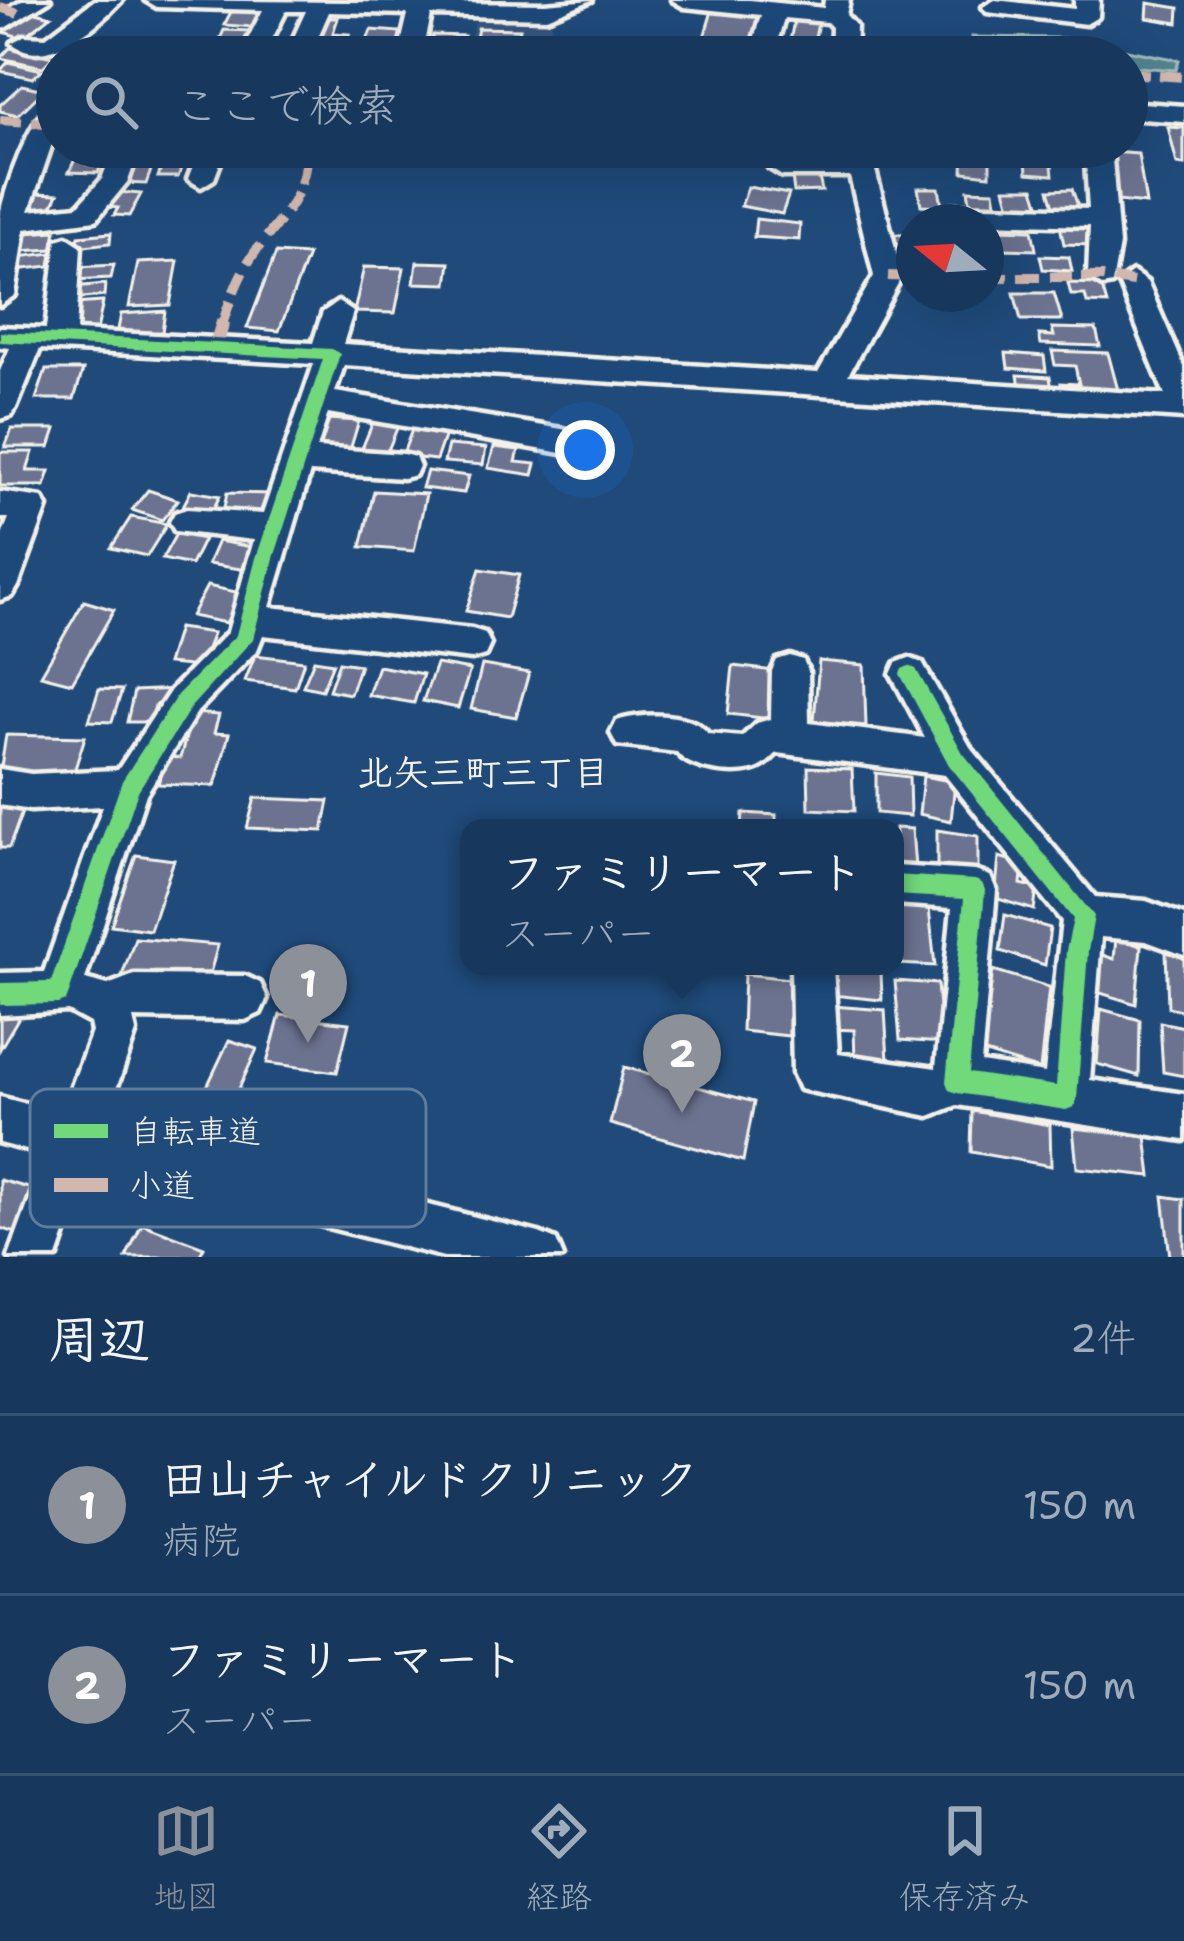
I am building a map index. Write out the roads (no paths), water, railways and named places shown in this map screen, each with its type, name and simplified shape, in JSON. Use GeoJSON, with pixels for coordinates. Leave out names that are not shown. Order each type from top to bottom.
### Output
{"type":"FeatureCollection","features":[{"type":"Feature","properties":{"kind":"street"},"geometry":{"type":"LineString","coordinates":[[0,24],[38,0]]}},
{"type":"Feature","properties":{"kind":"street"},"geometry":{"type":"LineString","coordinates":[[62,36],[110,0]]}},
{"type":"Feature","properties":{"kind":"street"},"geometry":{"type":"LineString","coordinates":[[157,0],[547,11],[580,0]]}},
{"type":"Feature","properties":{"kind":"street"},"geometry":{"type":"LineString","coordinates":[[684,0],[774,10],[836,8]]}},
{"type":"Feature","properties":{"kind":"street"},"geometry":{"type":"LineString","coordinates":[[995,7],[1086,16],[1087,0]]}},
{"type":"Feature","properties":{"kind":"street"},"geometry":{"type":"LineString","coordinates":[[262,36],[277,5]]}},
{"type":"Feature","properties":{"kind":"street"},"geometry":{"type":"LineString","coordinates":[[307,36],[320,7]]}},
{"type":"Feature","properties":{"kind":"street"},"geometry":{"type":"LineString","coordinates":[[415,36],[421,9]]}},
{"type":"Feature","properties":{"kind":"street"},"geometry":{"type":"LineString","coordinates":[[767,36],[774,10]]}},
{"type":"Feature","properties":{"kind":"street"},"geometry":{"type":"LineString","coordinates":[[24,43],[36,43]]}},
{"type":"Feature","properties":{"kind":"street"},"geometry":{"type":"LineString","coordinates":[[1148,111],[1184,114]]}},
{"type":"Feature","properties":{"kind":"street"},"geometry":{"type":"LineString","coordinates":[[0,295],[11,221],[36,150]]}},
{"type":"Feature","properties":{"kind":"street"},"geometry":{"type":"LineString","coordinates":[[11,221],[86,214],[115,181],[120,168]]}},
{"type":"Feature","properties":{"kind":"street"},"geometry":{"type":"LineString","coordinates":[[201,179],[205,168]]}},
{"type":"Feature","properties":{"kind":"street"},"geometry":{"type":"LineString","coordinates":[[829,383],[888,276],[861,168]]}},
{"type":"Feature","properties":{"kind":"street"},"geometry":{"type":"LineString","coordinates":[[1099,168],[1100,218],[1117,280],[1184,405]]}},
{"type":"Feature","properties":{"kind":"street"},"geometry":{"type":"LineString","coordinates":[[1004,215],[1100,218]]}},
{"type":"Feature","properties":{"kind":"street"},"geometry":{"type":"LineString","coordinates":[[0,408],[67,247]]}},
{"type":"Feature","properties":{"kind":"street"},"geometry":{"type":"LineString","coordinates":[[58,993],[128,787],[184,701],[244,640],[317,400],[338,312]]}},
{"type":"Feature","properties":{"kind":"street"},"geometry":{"type":"LineString","coordinates":[[30,339],[829,383],[922,394],[1184,405]]}},
{"type":"Feature","properties":{"kind":"street"},"geometry":{"type":"LineString","coordinates":[[317,400],[568,442]]}},
{"type":"Feature","properties":{"kind":"street"},"geometry":{"type":"LineString","coordinates":[[298,459],[404,466]]}},
{"type":"Feature","properties":{"kind":"street"},"geometry":{"type":"LineString","coordinates":[[0,505],[30,507],[0,586]]}},
{"type":"Feature","properties":{"kind":"street"},"geometry":{"type":"LineString","coordinates":[[187,522],[275,528]]}},
{"type":"Feature","properties":{"kind":"street"},"geometry":{"type":"LineString","coordinates":[[250,619],[472,644]]}},
{"type":"Feature","properties":{"kind":"street"},"geometry":{"type":"LineString","coordinates":[[790,671],[790,738]]}},
{"type":"Feature","properties":{"kind":"street"},"geometry":{"type":"LineString","coordinates":[[908,674],[956,759],[1084,916],[1146,921],[1184,935]]}},
{"type":"Feature","properties":{"kind":"street"},"geometry":{"type":"LineString","coordinates":[[630,734],[688,736],[697,750],[750,754],[770,735],[956,759]]}},
{"type":"Feature","properties":{"kind":"street"},"geometry":{"type":"LineString","coordinates":[[0,787],[31,792],[128,787]]}},
{"type":"Feature","properties":{"kind":"street"},"geometry":{"type":"LineString","coordinates":[[904,886],[975,890],[957,1082]]}},
{"type":"Feature","properties":{"kind":"street"},"geometry":{"type":"LineString","coordinates":[[1066,1099],[1084,916]]}},
{"type":"Feature","properties":{"kind":"street"},"geometry":{"type":"LineString","coordinates":[[812,975],[816,1072],[929,1093],[957,1082],[1184,1118]]}},
{"type":"Feature","properties":{"kind":"street"},"geometry":{"type":"LineString","coordinates":[[0,994],[58,993],[109,1007],[134,996],[244,998]]}},
{"type":"Feature","properties":{"kind":"street"},"geometry":{"type":"LineString","coordinates":[[93,1089],[114,1032],[109,1007]]}},
{"type":"Feature","properties":{"kind":"street"},"geometry":{"type":"LineString","coordinates":[[0,1120],[30,1128]]}},
{"type":"Feature","properties":{"kind":"street"},"geometry":{"type":"LineString","coordinates":[[33,1257],[44,1227]]}},
{"type":"Feature","properties":{"kind":"street"},"geometry":{"type":"LineString","coordinates":[[420,1227],[539,1257]]}},
{"type":"Feature","properties":{"kind":"place","name":"田山チャイルドクリニック"},"geometry":{"type":"Point","coordinates":[308,1043]}},
{"type":"Feature","properties":{"kind":"place","name":"ファミリーマート"},"geometry":{"type":"Point","coordinates":[682,1113]}},
{"type":"Feature","properties":{"kind":"district","name":"北矢三町三丁目"},"geometry":{"type":"Point","coordinates":[483,772]}}]}
